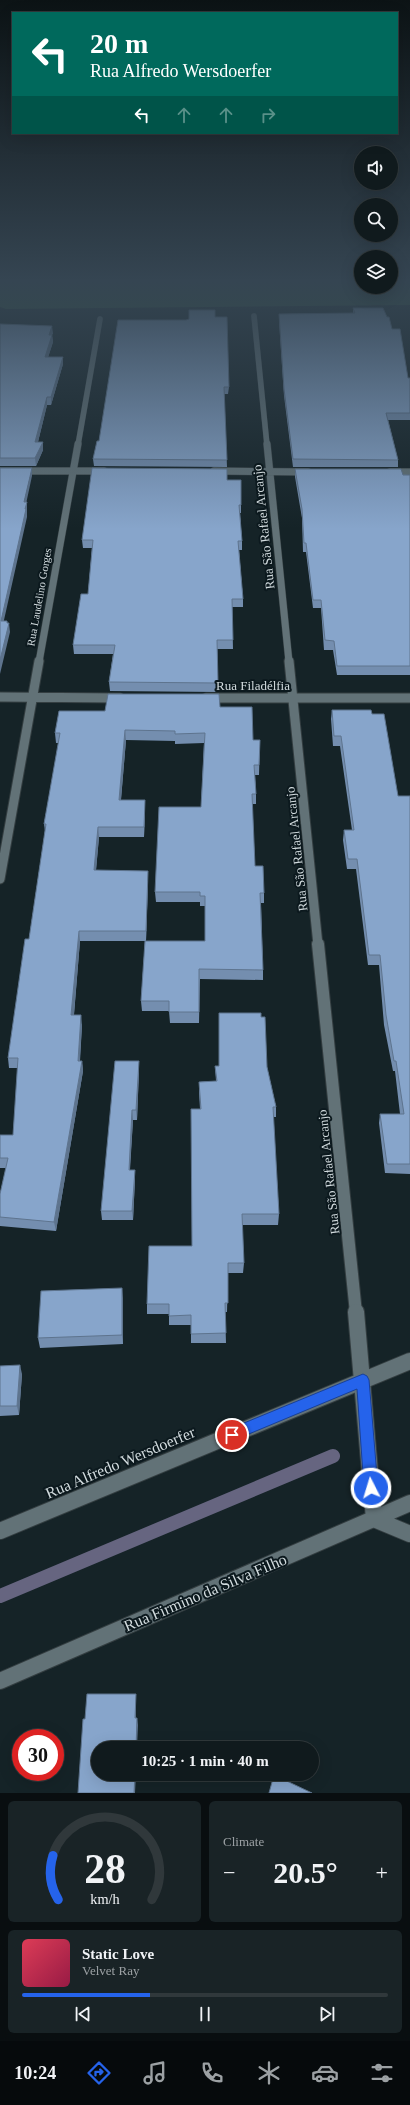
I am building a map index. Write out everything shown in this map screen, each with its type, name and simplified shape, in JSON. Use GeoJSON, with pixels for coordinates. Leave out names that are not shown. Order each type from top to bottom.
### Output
{"type":"FeatureCollection","features":[{"type":"Feature","properties":{"kind":"street","name":"Rua Laudelino Gorges"},"geometry":{"type":"LineString","coordinates":[[0,879],[92,362]]}},
{"type":"Feature","properties":{"kind":"street","name":"Rua São Rafael Arcanjo"},"geometry":{"type":"LineString","coordinates":[[259,362],[363,1380],[374,1519]]}},
{"type":"Feature","properties":{"kind":"street"},"geometry":{"type":"LineString","coordinates":[[0,471],[112,471]]}},
{"type":"Feature","properties":{"kind":"street"},"geometry":{"type":"LineString","coordinates":[[207,472],[317,472]]}},
{"type":"Feature","properties":{"kind":"street"},"geometry":{"type":"LineString","coordinates":[[379,472],[410,472]]}},
{"type":"Feature","properties":{"kind":"street"},"geometry":{"type":"LineString","coordinates":[[0,697],[127,698]]}},
{"type":"Feature","properties":{"kind":"street","name":"Rua Filadélfia"},"geometry":{"type":"LineString","coordinates":[[198,698],[410,698]]}},
{"type":"Feature","properties":{"kind":"street","name":"Rua Alfredo Wersdoerfer"},"geometry":{"type":"LineString","coordinates":[[0,1531],[410,1361]]}},
{"type":"Feature","properties":{"kind":"street","name":"Rua Firmino da Silva Filho"},"geometry":{"type":"LineString","coordinates":[[0,1681],[410,1503]]}},
{"type":"Feature","properties":{"kind":"street"},"geometry":{"type":"LineString","coordinates":[[374,1519],[410,1534]]}},
{"type":"Feature","properties":{"kind":"building"},"geometry":{"type":"Polygon","coordinates":[[[0,362],[62,362],[51,397],[47,397],[35,442],[43,442],[35,458],[0,458],[0,362]]]}},
{"type":"Feature","properties":{"kind":"building"},"geometry":{"type":"Polygon","coordinates":[[[111,362],[228,362],[229,387],[224,387],[227,460],[93,459],[97,441],[99,441],[111,362]]]}},
{"type":"Feature","properties":{"kind":"building"},"geometry":{"type":"Polygon","coordinates":[[[282,362],[405,362],[408,378],[410,378],[410,413],[386,413],[398,460],[293,459],[284,389],[282,362]]]}},
{"type":"Feature","properties":{"kind":"building"},"geometry":{"type":"Polygon","coordinates":[[[0,468],[32,468],[24,502],[27,502],[26,509],[1,621],[7,621],[7,623],[9,623],[0,660],[0,468]]]}},
{"type":"Feature","properties":{"kind":"building"},"geometry":{"type":"Polygon","coordinates":[[[92,468],[227,469],[227,480],[241,480],[241,505],[239,505],[242,541],[238,541],[243,599],[232,599],[233,640],[217,640],[218,683],[109,682],[115,645],[73,645],[81,594],[88,594],[93,540],[82,540],[92,468]]]}},
{"type":"Feature","properties":{"kind":"building"},"geometry":{"type":"Polygon","coordinates":[[[295,469],[401,469],[403,475],[410,475],[410,666],[337,666],[334,641],[325,640],[321,600],[313,600],[306,543],[304,543],[302,509],[295,469]]]}},
{"type":"Feature","properties":{"kind":"building"},"geometry":{"type":"Polygon","coordinates":[[[108,694],[219,694],[220,707],[252,707],[253,740],[260,740],[259,765],[254,765],[256,794],[252,794],[255,866],[263,866],[264,893],[260,893],[263,970],[199,969],[199,1012],[169,1012],[169,1001],[141,1001],[145,941],[205,941],[205,896],[200,896],[200,892],[155,892],[159,807],[201,807],[205,733],[175,734],[175,731],[125,730],[119,800],[145,800],[144,827],[98,827],[94,870],[148,871],[146,931],[79,931],[71,1015],[81,1015],[78,1061],[82,1061],[54,1222],[0,1217],[0,1194],[8,1158],[0,1158],[0,1135],[13,1135],[18,1058],[8,1058],[25,939],[29,939],[46,824],[44,824],[60,733],[55,733],[59,711],[105,711],[108,694]]]}},
{"type":"Feature","properties":{"kind":"building"},"geometry":{"type":"Polygon","coordinates":[[[332,710],[371,710],[372,714],[384,714],[398,796],[410,796],[410,1164],[387,1164],[380,1114],[404,1114],[396,1061],[394,1061],[386,1015],[380,955],[369,955],[357,859],[348,859],[344,830],[354,830],[341,736],[334,736],[332,710]]]}},
{"type":"Feature","properties":{"kind":"building"},"geometry":{"type":"Polygon","coordinates":[[[219,1013],[261,1013],[261,1017],[265,1017],[267,1067],[276,1107],[273,1107],[279,1214],[242,1214],[244,1263],[228,1263],[228,1303],[225,1303],[226,1333],[191,1334],[191,1315],[169,1316],[169,1304],[147,1304],[149,1246],[192,1246],[191,1109],[201,1109],[199,1082],[217,1081],[215,1066],[219,1066],[219,1013]]]}},
{"type":"Feature","properties":{"kind":"building"},"geometry":{"type":"Polygon","coordinates":[[[115,1061],[139,1061],[136,1110],[132,1110],[129,1170],[135,1170],[132,1211],[101,1211],[115,1061]]]}},
{"type":"Feature","properties":{"kind":"building"},"geometry":{"type":"Polygon","coordinates":[[[122,1288],[122,1335],[38,1338],[41,1291],[122,1288]]]}},
{"type":"Feature","properties":{"kind":"building"},"geometry":{"type":"Polygon","coordinates":[[[20,1365],[17,1406],[0,1406],[0,1366],[20,1365]]]}},
{"type":"Feature","properties":{"kind":"building"},"geometry":{"type":"Polygon","coordinates":[[[87,1694],[136,1694],[136,1741],[91,1741],[91,1781],[135,1781],[134,1793],[78,1793],[83,1719],[85,1719],[87,1694]]]}},
{"type":"Feature","properties":{"kind":"building"},"geometry":{"type":"Polygon","coordinates":[[[272,1781],[287,1781],[312,1793],[269,1793],[272,1781]]]}},
{"type":"Feature","properties":{"kind":"waterway"},"geometry":{"type":"LineString","coordinates":[[0,1596],[333,1456]]}},
{"type":"Feature","properties":{"kind":"route"},"geometry":{"type":"LineString","coordinates":[[232,1435],[363,1380],[371,1488]]}}]}
